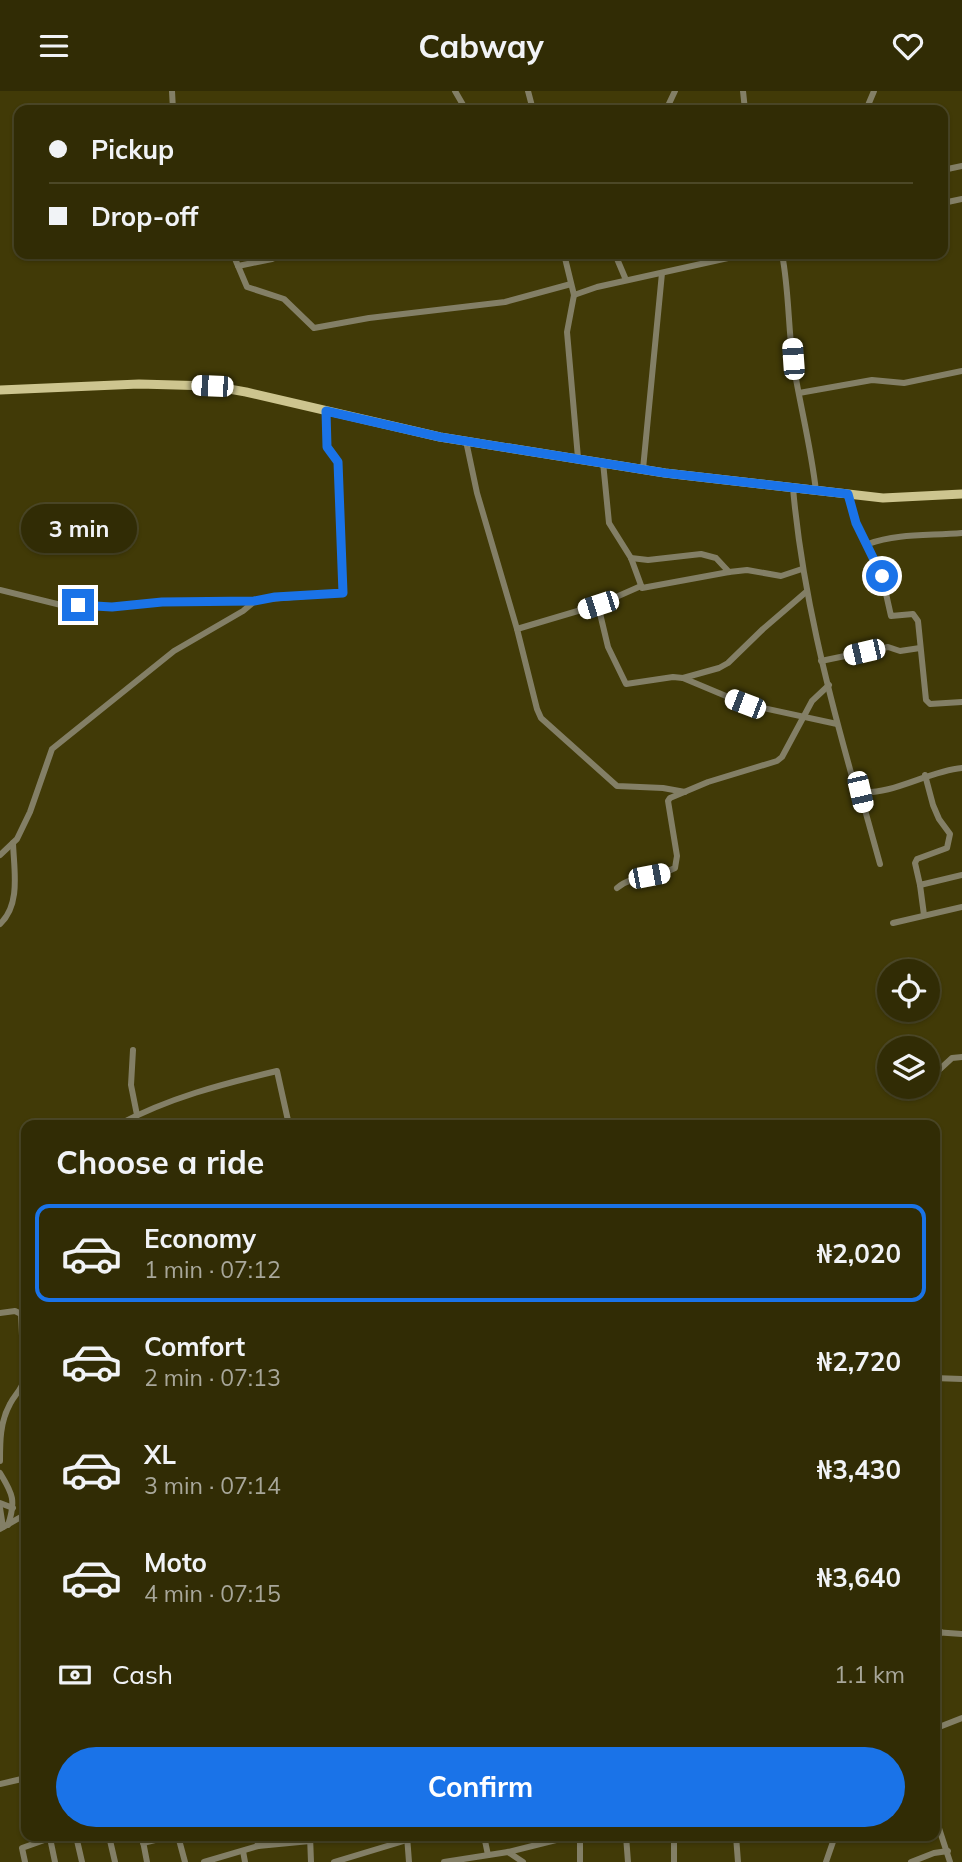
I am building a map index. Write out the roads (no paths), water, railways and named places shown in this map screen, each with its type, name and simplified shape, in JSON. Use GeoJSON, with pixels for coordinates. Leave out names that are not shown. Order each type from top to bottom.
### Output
{"type":"FeatureCollection","features":[{"type":"Feature","properties":{"kind":"main road"},"geometry":{"type":"LineString","coordinates":[[0,390],[139,384],[212,386],[440,437],[643,469],[899,499],[962,494]]}},
{"type":"Feature","properties":{"kind":"street"},"geometry":{"type":"LineString","coordinates":[[235,259],[247,288],[284,299],[314,328],[369,318],[505,302],[571,284]]}},
{"type":"Feature","properties":{"kind":"street"},"geometry":{"type":"LineString","coordinates":[[238,266],[272,259]]}},
{"type":"Feature","properties":{"kind":"street"},"geometry":{"type":"LineString","coordinates":[[565,259],[574,295],[567,332],[578,458]]}},
{"type":"Feature","properties":{"kind":"street"},"geometry":{"type":"LineString","coordinates":[[617,259],[626,280]]}},
{"type":"Feature","properties":{"kind":"street"},"geometry":{"type":"LineString","coordinates":[[574,295],[626,280],[724,259]]}},
{"type":"Feature","properties":{"kind":"street"},"geometry":{"type":"LineString","coordinates":[[783,259],[788,281],[793,359],[816,491]]}},
{"type":"Feature","properties":{"kind":"street"},"geometry":{"type":"LineString","coordinates":[[643,469],[662,273]]}},
{"type":"Feature","properties":{"kind":"street"},"geometry":{"type":"LineString","coordinates":[[799,393],[872,380],[904,383],[962,372]]}},
{"type":"Feature","properties":{"kind":"street"},"geometry":{"type":"LineString","coordinates":[[0,590],[61,605],[112,607],[162,602],[254,601],[275,597],[343,593],[338,462],[327,447],[326,411]]}},
{"type":"Feature","properties":{"kind":"street"},"geometry":{"type":"LineString","coordinates":[[466,441],[477,493],[541,718],[617,786],[685,792]]}},
{"type":"Feature","properties":{"kind":"street"},"geometry":{"type":"LineString","coordinates":[[603,462],[610,523],[631,558],[641,586],[646,589],[689,577],[747,571],[781,576],[802,569]]}},
{"type":"Feature","properties":{"kind":"street"},"geometry":{"type":"LineString","coordinates":[[793,488],[802,569],[821,661],[855,787],[860,792],[880,864]]}},
{"type":"Feature","properties":{"kind":"street"},"geometry":{"type":"LineString","coordinates":[[848,494],[856,523],[882,576],[891,616],[913,614],[918,621],[926,700],[930,704],[962,702]]}},
{"type":"Feature","properties":{"kind":"street"},"geometry":{"type":"LineString","coordinates":[[868,544],[883,538],[900,536],[962,533]]}},
{"type":"Feature","properties":{"kind":"street"},"geometry":{"type":"LineString","coordinates":[[631,558],[648,560],[701,554],[716,558],[729,572]]}},
{"type":"Feature","properties":{"kind":"street"},"geometry":{"type":"LineString","coordinates":[[517,629],[598,605],[641,586]]}},
{"type":"Feature","properties":{"kind":"street"},"geometry":{"type":"LineString","coordinates":[[683,678],[708,672],[728,663],[806,592]]}},
{"type":"Feature","properties":{"kind":"street"},"geometry":{"type":"LineString","coordinates":[[0,855],[13,843],[30,812],[52,749],[174,651],[243,611],[254,601]]}},
{"type":"Feature","properties":{"kind":"street"},"geometry":{"type":"LineString","coordinates":[[598,605],[608,647],[623,682],[630,684],[673,677],[683,678],[745,704],[837,724]]}},
{"type":"Feature","properties":{"kind":"street"},"geometry":{"type":"LineString","coordinates":[[821,661],[888,647],[900,651],[920,648]]}},
{"type":"Feature","properties":{"kind":"street"},"geometry":{"type":"LineString","coordinates":[[617,888],[634,878],[664,873],[675,868],[677,856],[667,801],[670,798],[777,761],[782,757],[818,693],[829,685]]}},
{"type":"Feature","properties":{"kind":"street"},"geometry":{"type":"LineString","coordinates":[[860,792],[882,791],[945,769],[962,768]]}},
{"type":"Feature","properties":{"kind":"street"},"geometry":{"type":"LineString","coordinates":[[924,915],[915,863],[917,859],[947,848],[950,840],[950,834],[933,805],[925,775]]}},
{"type":"Feature","properties":{"kind":"street"},"geometry":{"type":"LineString","coordinates":[[0,924],[10,912],[14,898],[13,843]]}},
{"type":"Feature","properties":{"kind":"street"},"geometry":{"type":"LineString","coordinates":[[920,885],[962,875]]}},
{"type":"Feature","properties":{"kind":"street"},"geometry":{"type":"LineString","coordinates":[[893,923],[962,907]]}},
{"type":"Feature","properties":{"kind":"street"},"geometry":{"type":"LineString","coordinates":[[133,1050],[131,1085],[136,1115]]}},
{"type":"Feature","properties":{"kind":"street"},"geometry":{"type":"LineString","coordinates":[[940,1069],[952,1058],[962,1057]]}},
{"type":"Feature","properties":{"kind":"street"},"geometry":{"type":"LineString","coordinates":[[127,1120],[185,1095],[276,1071],[288,1120]]}},
{"type":"Feature","properties":{"kind":"street"},"geometry":{"type":"LineString","coordinates":[[0,1313],[15,1311],[20,1314],[21,1330]]}},
{"type":"Feature","properties":{"kind":"street"},"geometry":{"type":"LineString","coordinates":[[940,1378],[962,1379]]}},
{"type":"Feature","properties":{"kind":"street"},"geometry":{"type":"LineString","coordinates":[[0,1461],[2,1421],[21,1389]]}},
{"type":"Feature","properties":{"kind":"street"},"geometry":{"type":"LineString","coordinates":[[0,1473],[10,1493],[13,1508],[4,1527]]}},
{"type":"Feature","properties":{"kind":"street"},"geometry":{"type":"LineString","coordinates":[[4,1527],[0,1506],[13,1508]]}},
{"type":"Feature","properties":{"kind":"street"},"geometry":{"type":"LineString","coordinates":[[4,1527],[21,1517]]}},
{"type":"Feature","properties":{"kind":"street"},"geometry":{"type":"LineString","coordinates":[[940,1632],[962,1634]]}},
{"type":"Feature","properties":{"kind":"street"},"geometry":{"type":"LineString","coordinates":[[940,1727],[962,1718]]}},
{"type":"Feature","properties":{"kind":"street"},"geometry":{"type":"LineString","coordinates":[[0,1784],[21,1779]]}},
{"type":"Feature","properties":{"kind":"street"},"geometry":{"type":"LineString","coordinates":[[940,1829],[950,1862]]}},
{"type":"Feature","properties":{"kind":"street"},"geometry":{"type":"LineString","coordinates":[[25,1862],[22,1848],[39,1841]]}},
{"type":"Feature","properties":{"kind":"street"},"geometry":{"type":"LineString","coordinates":[[50,1841],[55,1862]]}},
{"type":"Feature","properties":{"kind":"street"},"geometry":{"type":"LineString","coordinates":[[77,1841],[82,1862]]}},
{"type":"Feature","properties":{"kind":"street"},"geometry":{"type":"LineString","coordinates":[[110,1841],[116,1862]]}},
{"type":"Feature","properties":{"kind":"street"},"geometry":{"type":"LineString","coordinates":[[142,1841],[147,1862]]}},
{"type":"Feature","properties":{"kind":"street"},"geometry":{"type":"LineString","coordinates":[[179,1841],[185,1862]]}},
{"type":"Feature","properties":{"kind":"street"},"geometry":{"type":"LineString","coordinates":[[258,1841],[258,1846]]}},
{"type":"Feature","properties":{"kind":"street"},"geometry":{"type":"LineString","coordinates":[[204,1862],[258,1846],[295,1841]]}},
{"type":"Feature","properties":{"kind":"street"},"geometry":{"type":"LineString","coordinates":[[310,1841],[311,1862]]}},
{"type":"Feature","properties":{"kind":"street"},"geometry":{"type":"LineString","coordinates":[[334,1862],[398,1841]]}},
{"type":"Feature","properties":{"kind":"street"},"geometry":{"type":"LineString","coordinates":[[407,1841],[408,1862]]}},
{"type":"Feature","properties":{"kind":"street"},"geometry":{"type":"LineString","coordinates":[[485,1841],[488,1855]]}},
{"type":"Feature","properties":{"kind":"street"},"geometry":{"type":"LineString","coordinates":[[444,1862],[507,1852],[546,1841]]}},
{"type":"Feature","properties":{"kind":"street"},"geometry":{"type":"LineString","coordinates":[[580,1841],[580,1862]]}},
{"type":"Feature","properties":{"kind":"street"},"geometry":{"type":"LineString","coordinates":[[626,1841],[628,1862]]}},
{"type":"Feature","properties":{"kind":"street"},"geometry":{"type":"LineString","coordinates":[[674,1841],[674,1862]]}},
{"type":"Feature","properties":{"kind":"street"},"geometry":{"type":"LineString","coordinates":[[736,1841],[736,1862]]}},
{"type":"Feature","properties":{"kind":"street"},"geometry":{"type":"LineString","coordinates":[[826,1862],[833,1841]]}},
{"type":"Feature","properties":{"kind":"street"},"geometry":{"type":"LineString","coordinates":[[243,1851],[245,1862]]}},
{"type":"Feature","properties":{"kind":"street"},"geometry":{"type":"LineString","coordinates":[[911,1862],[948,1851]]}},
{"type":"Feature","properties":{"kind":"street"},"geometry":{"type":"LineString","coordinates":[[507,1852],[507,1862]]}},
{"type":"Feature","properties":{"kind":"street"},"geometry":{"type":"LineString","coordinates":[[507,1852],[523,1862]]}}]}
